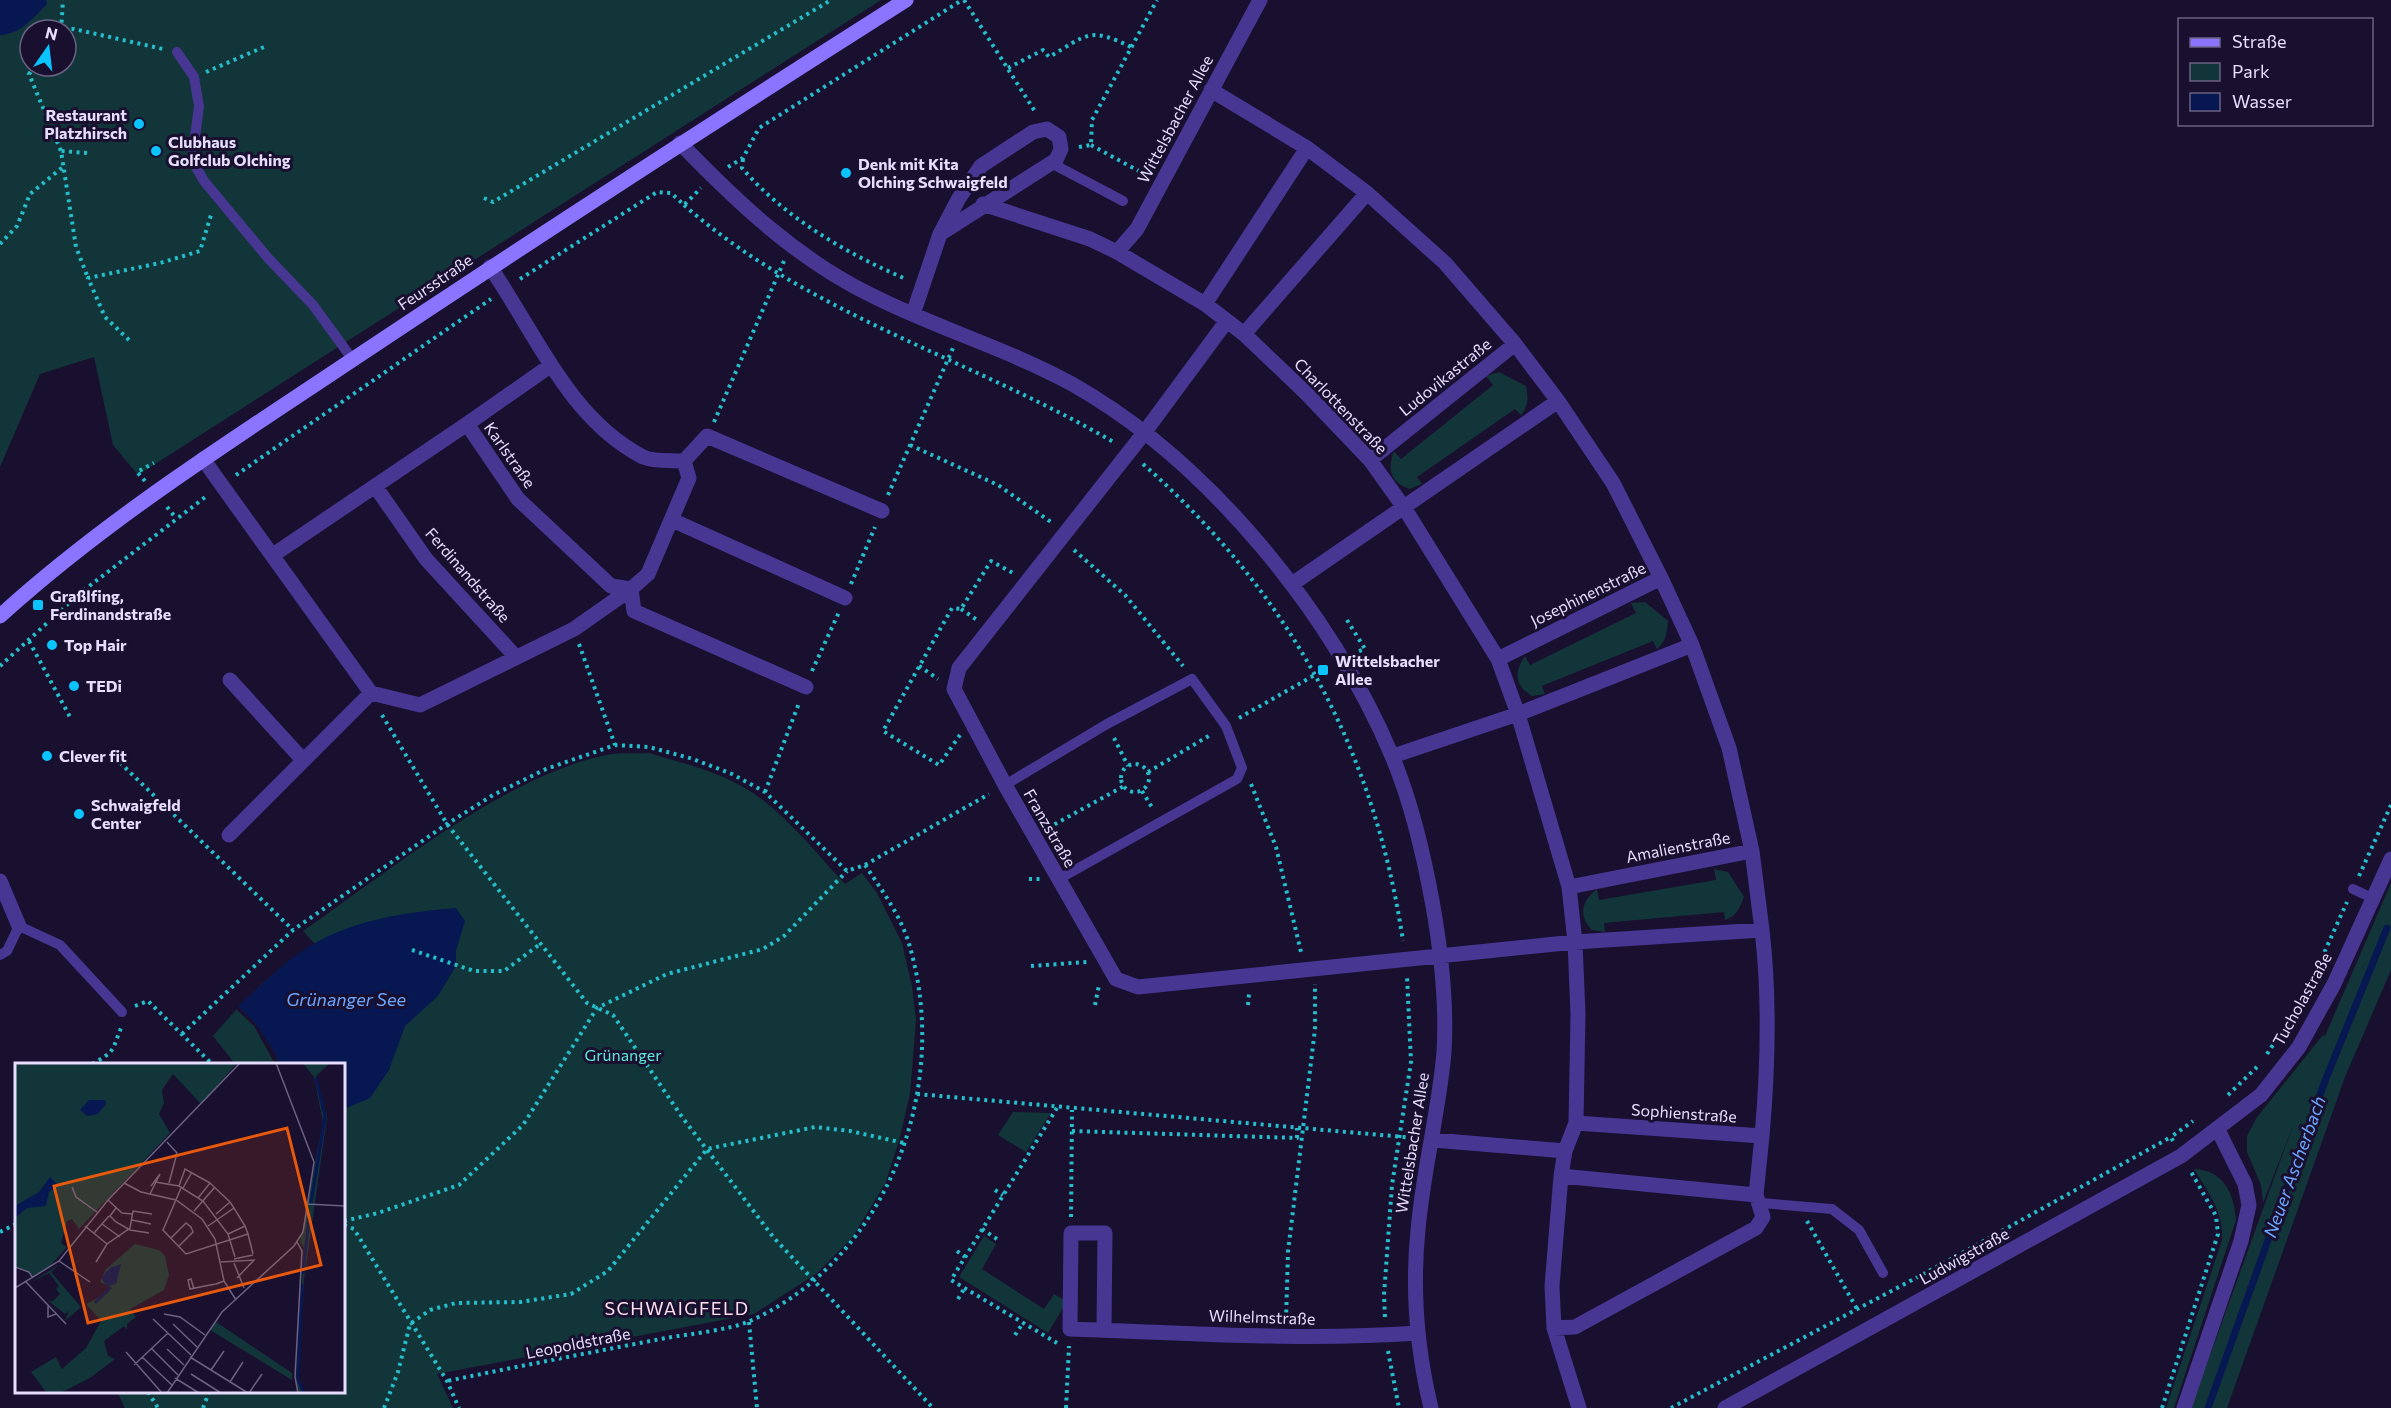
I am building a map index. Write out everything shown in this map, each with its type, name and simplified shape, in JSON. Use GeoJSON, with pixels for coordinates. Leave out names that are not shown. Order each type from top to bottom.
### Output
{"type":"FeatureCollection","features":[{"type":"Feature","properties":{"kind":"street","name":"Feursstraße"},"geometry":{"type":"LineString","coordinates":[[0,616],[56,566],[203,459],[490,267],[906,0]]}},
{"type":"Feature","properties":{"kind":"street","name":"Wittelsbacher Allee"},"geometry":{"type":"LineString","coordinates":[[1117,252],[1137,229],[1260,0]]}},
{"type":"Feature","properties":{"kind":"street"},"geometry":{"type":"LineString","coordinates":[[1211,90],[1307,148],[1367,193],[1446,263],[1515,344]]}},
{"type":"Feature","properties":{"kind":"street"},"geometry":{"type":"LineString","coordinates":[[913,314],[940,234],[959,198],[981,166],[1034,132],[1047,129],[1059,137],[1061,149],[1056,160],[983,204],[940,234]]}},
{"type":"Feature","properties":{"kind":"street","name":"Wittelsbacher Allee"},"geometry":{"type":"LineString","coordinates":[[680,143],[764,225],[825,270],[870,295],[1031,363],[1074,385],[1144,433],[1240,519],[1292,584],[1352,676],[1393,756],[1416,830],[1433,906],[1439,958],[1444,1050],[1433,1140],[1418,1228],[1415,1291],[1418,1333],[1431,1408]]}},
{"type":"Feature","properties":{"kind":"street"},"geometry":{"type":"LineString","coordinates":[[1205,304],[1307,148]]}},
{"type":"Feature","properties":{"kind":"street"},"geometry":{"type":"LineString","coordinates":[[1244,334],[1367,193]]}},
{"type":"Feature","properties":{"kind":"street","name":"Charlottenstraße"},"geometry":{"type":"LineString","coordinates":[[983,204],[1090,239],[1117,252],[1205,304],[1244,334],[1306,393],[1370,460],[1405,509]]}},
{"type":"Feature","properties":{"kind":"street"},"geometry":{"type":"LineString","coordinates":[[490,267],[550,366],[596,423],[645,458],[684,461]]}},
{"type":"Feature","properties":{"kind":"street"},"geometry":{"type":"LineString","coordinates":[[1144,433],[1226,322]]}},
{"type":"Feature","properties":{"kind":"street","name":"Ludovikastraße"},"geometry":{"type":"LineString","coordinates":[[1370,460],[1515,344],[1558,401],[1613,483],[1661,578]]}},
{"type":"Feature","properties":{"kind":"street","name":"Karlstraße"},"geometry":{"type":"LineString","coordinates":[[550,366],[467,424],[518,500],[611,586],[631,590]]}},
{"type":"Feature","properties":{"kind":"street"},"geometry":{"type":"LineString","coordinates":[[1292,584],[1405,509],[1558,401]]}},
{"type":"Feature","properties":{"kind":"street"},"geometry":{"type":"LineString","coordinates":[[273,555],[467,424]]}},
{"type":"Feature","properties":{"kind":"street","name":"Franzstraße"},"geometry":{"type":"LineString","coordinates":[[1144,433],[959,668],[954,689],[1005,785],[1116,979],[1138,987],[1439,958]]}},
{"type":"Feature","properties":{"kind":"street"},"geometry":{"type":"LineString","coordinates":[[684,461],[707,436],[882,511]]}},
{"type":"Feature","properties":{"kind":"street"},"geometry":{"type":"LineString","coordinates":[[203,459],[372,693],[420,705],[515,656],[574,629],[631,590],[648,574],[672,520],[689,478],[684,461]]}},
{"type":"Feature","properties":{"kind":"street","name":"Ferdinandstraße"},"geometry":{"type":"LineString","coordinates":[[375,486],[426,559],[515,656]]}},
{"type":"Feature","properties":{"kind":"street"},"geometry":{"type":"LineString","coordinates":[[1405,509],[1498,659],[1518,714],[1569,887],[1575,942],[1578,1014],[1576,1123],[1565,1151],[1561,1176],[1552,1286],[1554,1328],[1579,1408]]}},
{"type":"Feature","properties":{"kind":"street"},"geometry":{"type":"LineString","coordinates":[[672,520],[845,598]]}},
{"type":"Feature","properties":{"kind":"street","name":"Josephinenstraße"},"geometry":{"type":"LineString","coordinates":[[1498,659],[1661,578],[1692,645],[1729,748],[1752,851]]}},
{"type":"Feature","properties":{"kind":"street"},"geometry":{"type":"LineString","coordinates":[[631,590],[634,611],[806,687]]}},
{"type":"Feature","properties":{"kind":"street"},"geometry":{"type":"LineString","coordinates":[[1393,756],[1518,714],[1692,645]]}},
{"type":"Feature","properties":{"kind":"street"},"geometry":{"type":"LineString","coordinates":[[230,680],[303,760]]}},
{"type":"Feature","properties":{"kind":"street"},"geometry":{"type":"LineString","coordinates":[[229,835],[372,693]]}},
{"type":"Feature","properties":{"kind":"street","name":"Amalienstraße"},"geometry":{"type":"LineString","coordinates":[[1569,887],[1752,851],[1762,930],[1767,1002],[1766,1093],[1762,1136]]}},
{"type":"Feature","properties":{"kind":"street","name":"Tucholastraße"},"geometry":{"type":"LineString","coordinates":[[2218,1130],[2261,1095],[2299,1047],[2334,984],[2391,859]]}},
{"type":"Feature","properties":{"kind":"street"},"geometry":{"type":"LineString","coordinates":[[0,881],[19,926]]}},
{"type":"Feature","properties":{"kind":"street"},"geometry":{"type":"LineString","coordinates":[[1439,958],[1575,942],[1762,930]]}},
{"type":"Feature","properties":{"kind":"street","name":"Sophienstraße"},"geometry":{"type":"LineString","coordinates":[[1576,1123],[1762,1136]]}},
{"type":"Feature","properties":{"kind":"street"},"geometry":{"type":"LineString","coordinates":[[2184,1408],[2241,1241],[2249,1205],[2245,1184],[2218,1130]]}},
{"type":"Feature","properties":{"kind":"street","name":"Ludwigstraße"},"geometry":{"type":"LineString","coordinates":[[1725,1408],[2181,1156],[2218,1130]]}},
{"type":"Feature","properties":{"kind":"street"},"geometry":{"type":"LineString","coordinates":[[1554,1328],[1575,1327],[1756,1228],[1763,1217],[1759,1199],[1762,1136]]}},
{"type":"Feature","properties":{"kind":"street"},"geometry":{"type":"LineString","coordinates":[[1433,1140],[1565,1151]]}},
{"type":"Feature","properties":{"kind":"street"},"geometry":{"type":"LineString","coordinates":[[1561,1176],[1759,1199]]}},
{"type":"Feature","properties":{"kind":"street"},"geometry":{"type":"LineString","coordinates":[[1070,1329],[1071,1233],[1105,1233],[1104,1330]]}},
{"type":"Feature","properties":{"kind":"street","name":"Wilhelmstraße"},"geometry":{"type":"LineString","coordinates":[[1070,1329],[1286,1336],[1418,1333]]}},
{"type":"Feature","properties":{"kind":"lane"},"geometry":{"type":"LineString","coordinates":[[177,52],[194,77],[199,106],[192,160],[217,197],[313,305],[353,360]]}},
{"type":"Feature","properties":{"kind":"lane"},"geometry":{"type":"LineString","coordinates":[[1051,163],[1123,201]]}},
{"type":"Feature","properties":{"kind":"lane"},"geometry":{"type":"LineString","coordinates":[[1005,785],[1107,724],[1192,679],[1226,726],[1242,768],[1237,779],[1059,879]]}},
{"type":"Feature","properties":{"kind":"lane"},"geometry":{"type":"LineString","coordinates":[[2353,890],[2372,898]]}},
{"type":"Feature","properties":{"kind":"lane"},"geometry":{"type":"LineString","coordinates":[[0,956],[7,951],[19,926],[60,945],[122,1012]]}},
{"type":"Feature","properties":{"kind":"lane"},"geometry":{"type":"LineString","coordinates":[[1759,1199],[1832,1209],[1859,1230],[1883,1273]]}},
{"type":"Feature","properties":{"kind":"path"},"geometry":{"type":"LineString","coordinates":[[63,0],[63,18]]}},
{"type":"Feature","properties":{"kind":"path"},"geometry":{"type":"LineString","coordinates":[[484,198],[493,202],[831,0]]}},
{"type":"Feature","properties":{"kind":"path"},"geometry":{"type":"LineString","coordinates":[[923,286],[884,270],[820,234],[754,182],[742,168],[743,158],[759,128],[963,0],[1047,129]]}},
{"type":"Feature","properties":{"kind":"path"},"geometry":{"type":"LineString","coordinates":[[1091,145],[1092,120],[1157,0]]}},
{"type":"Feature","properties":{"kind":"path"},"geometry":{"type":"LineString","coordinates":[[78,30],[177,52]]}},
{"type":"Feature","properties":{"kind":"path"},"geometry":{"type":"LineString","coordinates":[[1008,68],[1043,51],[1049,57],[1089,34],[1109,36],[1131,47]]}},
{"type":"Feature","properties":{"kind":"path"},"geometry":{"type":"LineString","coordinates":[[194,77],[264,47]]}},
{"type":"Feature","properties":{"kind":"path"},"geometry":{"type":"LineString","coordinates":[[31,78],[61,151],[76,247],[105,317],[129,340]]}},
{"type":"Feature","properties":{"kind":"path"},"geometry":{"type":"LineString","coordinates":[[1061,149],[1091,145],[1161,184]]}},
{"type":"Feature","properties":{"kind":"path"},"geometry":{"type":"LineString","coordinates":[[61,151],[87,153]]}},
{"type":"Feature","properties":{"kind":"path"},"geometry":{"type":"LineString","coordinates":[[684,205],[713,177],[743,158]]}},
{"type":"Feature","properties":{"kind":"path"},"geometry":{"type":"LineString","coordinates":[[0,244],[17,226],[30,194],[63,166]]}},
{"type":"Feature","properties":{"kind":"path"},"geometry":{"type":"LineString","coordinates":[[0,666],[79,594],[222,484],[551,257],[657,192],[671,193],[712,229],[778,274],[1067,415],[1129,451],[1185,504],[1243,565],[1286,624],[1345,733],[1371,803],[1394,885],[1406,962],[1411,1062],[1392,1185],[1384,1284],[1386,1335],[1399,1408]]}},
{"type":"Feature","properties":{"kind":"path"},"geometry":{"type":"LineString","coordinates":[[88,278],[160,263],[200,251],[217,197]]}},
{"type":"Feature","properties":{"kind":"path"},"geometry":{"type":"LineString","coordinates":[[707,436],[778,274]]}},
{"type":"Feature","properties":{"kind":"path"},"geometry":{"type":"LineString","coordinates":[[765,792],[806,687],[959,334]]}},
{"type":"Feature","properties":{"kind":"path"},"geometry":{"type":"LineString","coordinates":[[910,445],[998,485],[1062,535],[1125,595],[1192,679]]}},
{"type":"Feature","properties":{"kind":"path"},"geometry":{"type":"LineString","coordinates":[[574,629],[615,745]]}},
{"type":"Feature","properties":{"kind":"path"},"geometry":{"type":"LineString","coordinates":[[29,641],[70,717]]}},
{"type":"Feature","properties":{"kind":"path"},"geometry":{"type":"LineString","coordinates":[[372,693],[386,723],[447,824],[540,944],[587,1003],[613,1015],[682,1117],[774,1238],[933,1408]]}},
{"type":"Feature","properties":{"kind":"path"},"geometry":{"type":"LineString","coordinates":[[1107,724],[1128,766]]}},
{"type":"Feature","properties":{"kind":"path"},"geometry":{"type":"LineString","coordinates":[[182,1034],[293,930],[447,824],[493,795],[546,769],[615,745],[650,747],[693,759],[732,774],[765,792],[847,871]]}},
{"type":"Feature","properties":{"kind":"path"},"geometry":{"type":"LineString","coordinates":[[109,752],[293,930]]}},
{"type":"Feature","properties":{"kind":"path"},"geometry":{"type":"LineString","coordinates":[[1137,764],[1149,772],[1149,783],[1137,792],[1124,786],[1121,776],[1128,766],[1137,764]]}},
{"type":"Feature","properties":{"kind":"path"},"geometry":{"type":"LineString","coordinates":[[1242,768],[1276,847],[1307,970],[1316,1029],[1288,1252],[1286,1336]]}},
{"type":"Feature","properties":{"kind":"path"},"geometry":{"type":"LineString","coordinates":[[345,1223],[459,1185],[523,1125],[597,1008],[667,974],[763,949],[784,936],[847,871],[865,865],[1005,785]]}},
{"type":"Feature","properties":{"kind":"path"},"geometry":{"type":"LineString","coordinates":[[1034,836],[1124,786]]}},
{"type":"Feature","properties":{"kind":"path","name":"Leopoldstraße"},"geometry":{"type":"LineString","coordinates":[[447,1381],[749,1322],[815,1281],[856,1239],[888,1186],[904,1143],[917,1094],[922,1020],[919,984],[908,942],[882,891],[865,865]]}},
{"type":"Feature","properties":{"kind":"path"},"geometry":{"type":"LineString","coordinates":[[412,950],[474,971],[504,971],[540,944]]}},
{"type":"Feature","properties":{"kind":"path"},"geometry":{"type":"LineString","coordinates":[[1031,966],[1105,961]]}},
{"type":"Feature","properties":{"kind":"path"},"geometry":{"type":"LineString","coordinates":[[95,1063],[109,1055],[116,1047],[123,1024],[122,1012],[148,1001],[211,1063]]}},
{"type":"Feature","properties":{"kind":"path"},"geometry":{"type":"LineString","coordinates":[[917,1094],[1072,1110],[1400,1136]]}},
{"type":"Feature","properties":{"kind":"path"},"geometry":{"type":"LineString","coordinates":[[1057,1108],[951,1280],[1069,1350]]}},
{"type":"Feature","properties":{"kind":"path"},"geometry":{"type":"LineString","coordinates":[[1071,1233],[1072,1110]]}},
{"type":"Feature","properties":{"kind":"path"},"geometry":{"type":"LineString","coordinates":[[384,1408],[398,1372],[410,1324],[430,1310],[456,1303],[520,1302],[571,1294],[608,1271],[707,1149],[815,1127],[850,1131],[904,1143]]}},
{"type":"Feature","properties":{"kind":"path"},"geometry":{"type":"LineString","coordinates":[[1072,1131],[1297,1138],[1298,1128]]}},
{"type":"Feature","properties":{"kind":"path"},"geometry":{"type":"LineString","coordinates":[[1671,1408],[2171,1137]]}},
{"type":"Feature","properties":{"kind":"path"},"geometry":{"type":"LineString","coordinates":[[995,1190],[1003,1195]]}},
{"type":"Feature","properties":{"kind":"path"},"geometry":{"type":"LineString","coordinates":[[1799,1206],[1857,1309]]}},
{"type":"Feature","properties":{"kind":"path"},"geometry":{"type":"LineString","coordinates":[[0,1232],[15,1224]]}},
{"type":"Feature","properties":{"kind":"path"},"geometry":{"type":"LineString","coordinates":[[345,1224],[354,1229],[410,1324],[447,1381],[459,1408]]}},
{"type":"Feature","properties":{"kind":"path"},"geometry":{"type":"LineString","coordinates":[[982,1229],[1000,1241]]}},
{"type":"Feature","properties":{"kind":"path"},"geometry":{"type":"LineString","coordinates":[[957,1251],[965,1257]]}},
{"type":"Feature","properties":{"kind":"path"},"geometry":{"type":"LineString","coordinates":[[958,1299],[964,1289]]}},
{"type":"Feature","properties":{"kind":"path"},"geometry":{"type":"LineString","coordinates":[[749,1322],[757,1408]]}},
{"type":"Feature","properties":{"kind":"path"},"geometry":{"type":"LineString","coordinates":[[1015,1335],[1023,1323]]}},
{"type":"Feature","properties":{"kind":"path"},"geometry":{"type":"LineString","coordinates":[[1066,1408],[1070,1329]]}},
{"type":"Feature","properties":{"kind":"path"},"geometry":{"type":"LineString","coordinates":[[149,1393],[158,1408]]}},
{"type":"Feature","properties":{"kind":"path"},"geometry":{"type":"LineString","coordinates":[[203,1408],[209,1393]]}},
{"type":"Feature","properties":{"kind":"green space"},"geometry":{"type":"Polygon","coordinates":[[[0,0],[881,0],[138,475],[113,445],[94,357],[40,374],[0,467],[0,0]]]}},
{"type":"Feature","properties":{"kind":"green space"},"geometry":{"type":"Polygon","coordinates":[[[1499,372],[1526,386],[1527,401],[1521,415],[1515,409],[1417,477],[1422,484],[1410,489],[1398,483],[1391,470],[1394,451],[1401,459],[1493,385],[1486,376],[1499,372]]]}},
{"type":"Feature","properties":{"kind":"green space"},"geometry":{"type":"Polygon","coordinates":[[[1645,602],[1668,621],[1666,636],[1657,649],[1653,641],[1542,686],[1545,694],[1532,696],[1519,683],[1519,667],[1525,656],[1530,665],[1636,613],[1631,603],[1645,602]]]}},
{"type":"Feature","properties":{"kind":"green space","name":"Grünanger"},"geometry":{"type":"Polygon","coordinates":[[[623,753],[649,753],[707,771],[735,782],[760,798],[783,817],[845,884],[862,873],[877,893],[902,943],[912,986],[916,1020],[910,1094],[899,1141],[885,1184],[852,1238],[816,1274],[754,1314],[437,1374],[453,1408],[125,1408],[118,1393],[345,1393],[345,1063],[234,1063],[213,1036],[260,986],[286,963],[315,944],[303,931],[449,828],[529,782],[569,766],[623,753]]]}},
{"type":"Feature","properties":{"kind":"green space"},"geometry":{"type":"Polygon","coordinates":[[[1714,869],[1728,872],[1744,897],[1735,914],[1725,920],[1724,912],[1604,923],[1605,932],[1592,930],[1583,914],[1585,904],[1597,889],[1599,900],[1716,880],[1714,869]]]}},
{"type":"Feature","properties":{"kind":"green space"},"geometry":{"type":"Polygon","coordinates":[[[2391,883],[2391,970],[2345,1077],[2227,1408],[2191,1408],[2294,1123],[2263,1203],[2261,1185],[2247,1152],[2247,1136],[2257,1117],[2323,1035],[2325,1036],[2391,883]]]}},
{"type":"Feature","properties":{"kind":"green space"},"geometry":{"type":"Polygon","coordinates":[[[1013,1112],[1051,1113],[1026,1152],[998,1135],[1013,1112]]]}},
{"type":"Feature","properties":{"kind":"green space"},"geometry":{"type":"Polygon","coordinates":[[[2194,1169],[2213,1174],[2226,1185],[2233,1201],[2236,1220],[2174,1408],[2166,1408],[2222,1240],[2218,1211],[2194,1169]]]}},
{"type":"Feature","properties":{"kind":"green space"},"geometry":{"type":"Polygon","coordinates":[[[984,1236],[996,1244],[982,1269],[1044,1309],[1054,1294],[1063,1299],[1063,1308],[1048,1333],[959,1277],[984,1236]]]}},
{"type":"Feature","properties":{"kind":"water"},"geometry":{"type":"Polygon","coordinates":[[[0,0],[46,0],[47,4],[34,18],[18,18],[18,29],[0,35],[0,0]]]}},
{"type":"Feature","properties":{"kind":"water","name":"Grünanger See"},"geometry":{"type":"Polygon","coordinates":[[[456,908],[465,921],[456,951],[456,966],[438,996],[405,1026],[389,1070],[370,1098],[345,1109],[345,1063],[278,1063],[262,1033],[238,1006],[287,962],[312,945],[351,927],[413,913],[456,908]]]}},
{"type":"Feature","properties":{"kind":"pier"},"geometry":{"type":"Polygon","coordinates":[[[238,1006],[256,1024],[274,1051],[279,1063],[274,1063],[254,1026],[236,1009],[238,1006]]]}},
{"type":"Feature","properties":{"kind":"waterway","name":"Neuer Ascherbach"},"geometry":{"type":"LineString","coordinates":[[2208,1408],[2325,1081],[2387,928]]}},
{"type":"Feature","properties":{"kind":"place","name":"Restaurant Platzhirsch"},"geometry":{"type":"Point","coordinates":[139,124]}},
{"type":"Feature","properties":{"kind":"place","name":"Clubhaus Golfclub Olching"},"geometry":{"type":"Point","coordinates":[156,151]}},
{"type":"Feature","properties":{"kind":"place","name":"Denk mit Kita Olching Schwaigfeld"},"geometry":{"type":"Point","coordinates":[846,173]}},
{"type":"Feature","properties":{"kind":"place","name":"Graßlfing, Ferdinandstraße"},"geometry":{"type":"Point","coordinates":[38,605]}},
{"type":"Feature","properties":{"kind":"place","name":"Top Hair"},"geometry":{"type":"Point","coordinates":[52,645]}},
{"type":"Feature","properties":{"kind":"place","name":"Wittelsbacher Allee"},"geometry":{"type":"Point","coordinates":[1323,670]}},
{"type":"Feature","properties":{"kind":"place","name":"TEDi"},"geometry":{"type":"Point","coordinates":[74,686]}},
{"type":"Feature","properties":{"kind":"place","name":"Clever fit"},"geometry":{"type":"Point","coordinates":[47,756]}},
{"type":"Feature","properties":{"kind":"place","name":"Schwaigfeld Center"},"geometry":{"type":"Point","coordinates":[79,814]}},
{"type":"Feature","properties":{"kind":"district","name":"SCHWAIGFELD"},"geometry":{"type":"Point","coordinates":[677,1309]}}]}
